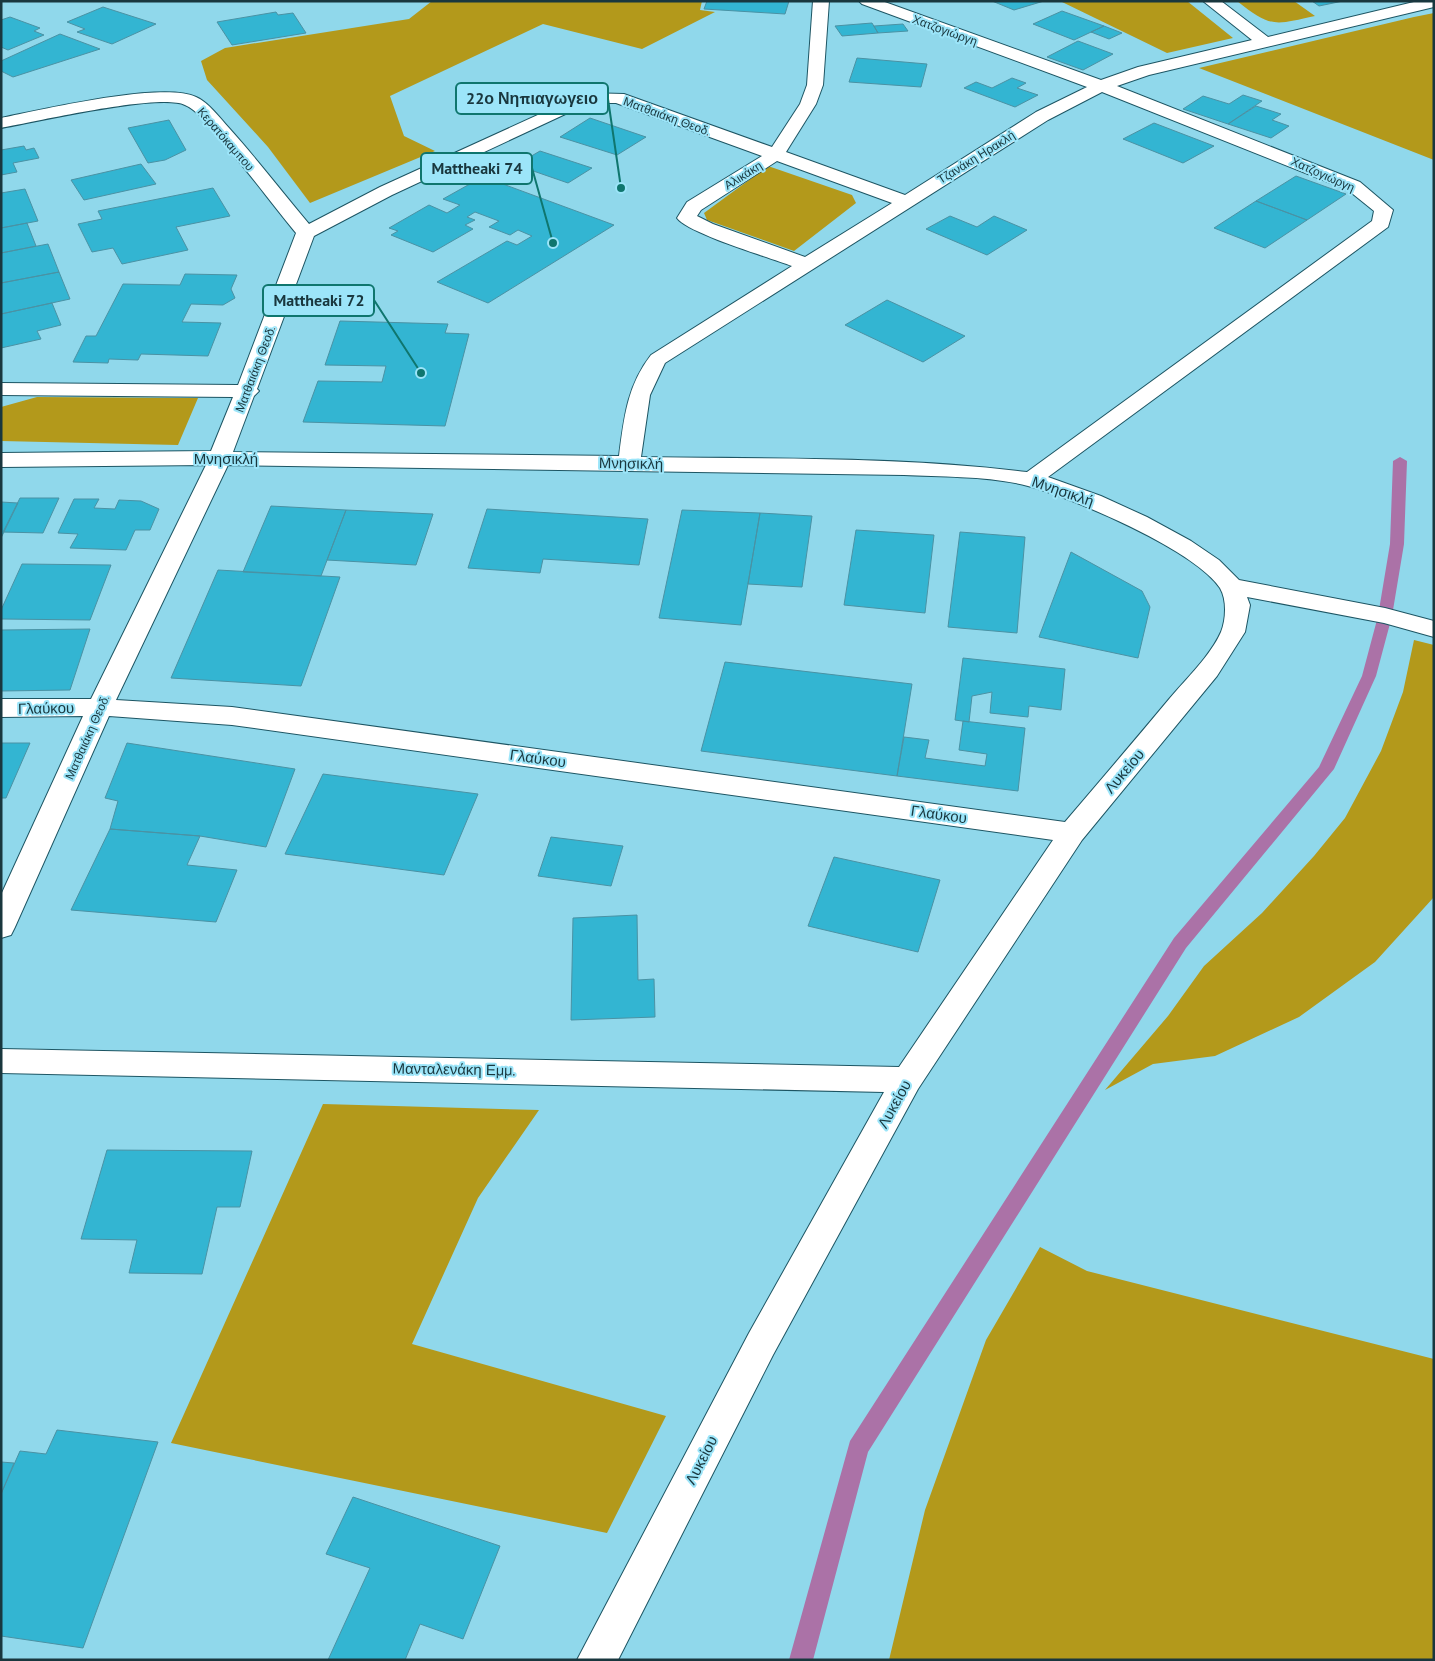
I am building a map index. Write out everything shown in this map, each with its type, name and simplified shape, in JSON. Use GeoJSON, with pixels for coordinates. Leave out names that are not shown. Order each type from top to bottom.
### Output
{"type":"FeatureCollection","features":[{"type":"Feature","properties":{"kind":"street","name":"Αλικάκη"},"geometry":{"type":"LineString","coordinates":[[806,264],[706,228],[686,218],[694,206],[775,155],[808,104],[815,85],[821,1]]}},
{"type":"Feature","properties":{"kind":"street","name":"Χατζογιώργη"},"geometry":{"type":"LineString","coordinates":[[867,1],[1101,86],[1329,175],[1354,186],[1384,210],[1380,222],[1032,479]]}},
{"type":"Feature","properties":{"kind":"street"},"geometry":{"type":"LineString","coordinates":[[1211,1],[1263,41]]}},
{"type":"Feature","properties":{"kind":"street","name":"Τζανάκη Ηρακλή"},"geometry":{"type":"LineString","coordinates":[[629,463],[638,399],[649,370],[658,359],[1042,116],[1101,86],[1169,64],[1434,2]]}},
{"type":"Feature","properties":{"kind":"street","name":"Κερατόκαμπου"},"geometry":{"type":"LineString","coordinates":[[1,123],[136,100],[169,98],[190,100],[199,106],[219,128],[306,233]]}},
{"type":"Feature","properties":{"kind":"street","name":"Ματθαιάκη Θεοδ."},"geometry":{"type":"LineString","coordinates":[[4,914],[100,707],[220,458],[248,391],[306,233],[386,191],[586,98],[618,98],[905,202]]}},
{"type":"Feature","properties":{"kind":"street"},"geometry":{"type":"LineString","coordinates":[[1,389],[248,391]]}},
{"type":"Feature","properties":{"kind":"street","name":"Μνησικλή"},"geometry":{"type":"LineString","coordinates":[[1,460],[220,458],[904,468],[1032,479],[1093,501],[1138,522],[1211,565],[1231,586]]}},
{"type":"Feature","properties":{"kind":"street"},"geometry":{"type":"LineString","coordinates":[[1231,586],[1385,616],[1434,629]]}},
{"type":"Feature","properties":{"kind":"street","name":"Λυκείου"},"geometry":{"type":"LineString","coordinates":[[597,1660],[761,1344],[907,1080],[1072,833],[1208,670],[1233,632],[1238,605],[1231,586]]}},
{"type":"Feature","properties":{"kind":"street","name":"Γλαύκου"},"geometry":{"type":"LineString","coordinates":[[1,708],[100,707],[232,716],[1072,833]]}},
{"type":"Feature","properties":{"kind":"street","name":"Μανταλενάκη Εμμ."},"geometry":{"type":"LineString","coordinates":[[1,1061],[907,1080]]}},
{"type":"Feature","properties":{"kind":"shaded area"},"geometry":{"type":"Polygon","coordinates":[[[432,1],[702,1],[700,10],[715,12],[642,49],[543,24],[390,96],[404,136],[435,151],[310,203],[268,147],[207,80],[201,61],[225,48],[409,19],[432,1]]]}},
{"type":"Feature","properties":{"kind":"shaded area"},"geometry":{"type":"Polygon","coordinates":[[[1060,1],[1187,1],[1233,38],[1167,53],[1060,1]]]}},
{"type":"Feature","properties":{"kind":"shaded area"},"geometry":{"type":"Polygon","coordinates":[[[1237,1],[1294,1],[1315,16],[1273,22],[1258,16],[1237,1]]]}},
{"type":"Feature","properties":{"kind":"shaded area"},"geometry":{"type":"Polygon","coordinates":[[[1434,13],[1434,160],[1199,68],[1414,17],[1434,13]]]}},
{"type":"Feature","properties":{"kind":"shaded area"},"geometry":{"type":"Polygon","coordinates":[[[768,166],[852,195],[856,203],[794,251],[707,220],[704,213],[768,166]]]}},
{"type":"Feature","properties":{"kind":"shaded area"},"geometry":{"type":"Polygon","coordinates":[[[37,397],[198,398],[178,445],[1,441],[1,407],[37,397]]]}},
{"type":"Feature","properties":{"kind":"shaded area"},"geometry":{"type":"Polygon","coordinates":[[[1414,640],[1434,645],[1434,897],[1375,962],[1299,1017],[1215,1056],[1153,1064],[1105,1090],[1168,1016],[1204,966],[1262,913],[1314,856],[1345,818],[1381,751],[1403,692],[1414,640]]]}},
{"type":"Feature","properties":{"kind":"shaded area"},"geometry":{"type":"Polygon","coordinates":[[[323,1104],[539,1110],[478,1198],[412,1344],[666,1416],[607,1533],[171,1443],[323,1104]]]}},
{"type":"Feature","properties":{"kind":"shaded area"},"geometry":{"type":"Polygon","coordinates":[[[1040,1247],[1087,1271],[1434,1359],[1434,1660],[889,1660],[925,1510],[986,1340],[1040,1247]]]}},
{"type":"Feature","properties":{"kind":"building"},"geometry":{"type":"Polygon","coordinates":[[[707,1],[789,1],[785,14],[704,9],[707,1]]]}},
{"type":"Feature","properties":{"kind":"building"},"geometry":{"type":"Polygon","coordinates":[[[992,1],[1044,1],[1014,10],[992,1]]]}},
{"type":"Feature","properties":{"kind":"building"},"geometry":{"type":"Polygon","coordinates":[[[1312,1],[1343,1],[1319,6],[1312,1]]]}},
{"type":"Feature","properties":{"kind":"building"},"geometry":{"type":"Polygon","coordinates":[[[103,7],[156,24],[112,44],[77,32],[85,29],[67,22],[103,7]]]}},
{"type":"Feature","properties":{"kind":"building"},"geometry":{"type":"Polygon","coordinates":[[[1062,11],[1104,26],[1074,40],[1033,24],[1062,11]]]}},
{"type":"Feature","properties":{"kind":"building"},"geometry":{"type":"Polygon","coordinates":[[[276,12],[278,15],[293,13],[306,33],[232,45],[217,22],[276,12]]]}},
{"type":"Feature","properties":{"kind":"building"},"geometry":{"type":"Polygon","coordinates":[[[10,17],[40,28],[34,31],[44,35],[8,50],[1,47],[1,20],[10,17]]]}},
{"type":"Feature","properties":{"kind":"building"},"geometry":{"type":"Polygon","coordinates":[[[872,23],[878,33],[842,36],[835,26],[872,23]]]}},
{"type":"Feature","properties":{"kind":"building"},"geometry":{"type":"Polygon","coordinates":[[[903,24],[908,31],[878,33],[874,26],[903,24]]]}},
{"type":"Feature","properties":{"kind":"building"},"geometry":{"type":"Polygon","coordinates":[[[1104,26],[1122,33],[1109,39],[1091,32],[1104,26]]]}},
{"type":"Feature","properties":{"kind":"building"},"geometry":{"type":"Polygon","coordinates":[[[60,34],[100,49],[13,77],[1,71],[1,61],[60,34]]]}},
{"type":"Feature","properties":{"kind":"building"},"geometry":{"type":"Polygon","coordinates":[[[1078,41],[1113,54],[1083,70],[1047,57],[1078,41]]]}},
{"type":"Feature","properties":{"kind":"building"},"geometry":{"type":"Polygon","coordinates":[[[857,58],[927,64],[921,87],[849,82],[857,58]]]}},
{"type":"Feature","properties":{"kind":"building"},"geometry":{"type":"Polygon","coordinates":[[[1012,78],[1026,83],[1017,88],[1038,95],[1015,107],[964,88],[976,82],[992,88],[1012,78]]]}},
{"type":"Feature","properties":{"kind":"building"},"geometry":{"type":"Polygon","coordinates":[[[1243,95],[1262,101],[1228,124],[1183,109],[1203,96],[1229,104],[1243,95]]]}},
{"type":"Feature","properties":{"kind":"building"},"geometry":{"type":"Polygon","coordinates":[[[1256,106],[1281,114],[1272,120],[1289,126],[1271,138],[1228,124],[1256,106]]]}},
{"type":"Feature","properties":{"kind":"building"},"geometry":{"type":"Polygon","coordinates":[[[590,118],[646,137],[617,155],[560,137],[590,118]]]}},
{"type":"Feature","properties":{"kind":"building"},"geometry":{"type":"Polygon","coordinates":[[[169,120],[186,150],[165,160],[148,163],[128,128],[169,120]]]}},
{"type":"Feature","properties":{"kind":"building"},"geometry":{"type":"Polygon","coordinates":[[[1154,123],[1214,146],[1183,163],[1123,139],[1154,123]]]}},
{"type":"Feature","properties":{"kind":"building"},"geometry":{"type":"Polygon","coordinates":[[[24,146],[26,150],[34,148],[39,158],[13,163],[17,172],[1,175],[1,150],[24,146]]]}},
{"type":"Feature","properties":{"kind":"building"},"geometry":{"type":"Polygon","coordinates":[[[540,151],[592,168],[568,183],[516,165],[540,151]]]}},
{"type":"Feature","properties":{"kind":"building"},"geometry":{"type":"Polygon","coordinates":[[[141,164],[156,184],[84,200],[71,180],[141,164]]]}},
{"type":"Feature","properties":{"kind":"building"},"geometry":{"type":"Polygon","coordinates":[[[1296,176],[1346,194],[1307,220],[1256,201],[1296,176]]]}},
{"type":"Feature","properties":{"kind":"building"},"geometry":{"type":"Polygon","coordinates":[[[477,180],[487,183],[492,180],[614,225],[488,303],[437,282],[507,241],[517,245],[532,236],[518,230],[510,235],[489,227],[499,221],[475,212],[467,217],[475,220],[465,225],[473,229],[433,252],[391,235],[398,231],[389,228],[429,205],[447,213],[460,205],[443,199],[477,180]]]}},
{"type":"Feature","properties":{"kind":"building"},"geometry":{"type":"Polygon","coordinates":[[[213,188],[230,216],[176,227],[188,250],[122,264],[113,248],[92,252],[78,224],[102,219],[98,211],[213,188]]]}},
{"type":"Feature","properties":{"kind":"building"},"geometry":{"type":"Polygon","coordinates":[[[25,189],[38,221],[1,228],[1,193],[25,189]]]}},
{"type":"Feature","properties":{"kind":"building"},"geometry":{"type":"Polygon","coordinates":[[[1256,201],[1307,220],[1265,248],[1214,228],[1256,201]]]}},
{"type":"Feature","properties":{"kind":"building"},"geometry":{"type":"Polygon","coordinates":[[[950,216],[977,227],[994,216],[1027,230],[987,255],[926,229],[950,216]]]}},
{"type":"Feature","properties":{"kind":"building"},"geometry":{"type":"Polygon","coordinates":[[[27,223],[36,246],[1,253],[1,228],[27,223]]]}},
{"type":"Feature","properties":{"kind":"building"},"geometry":{"type":"Polygon","coordinates":[[[48,244],[59,272],[1,283],[1,253],[48,244]]]}},
{"type":"Feature","properties":{"kind":"building"},"geometry":{"type":"Polygon","coordinates":[[[59,272],[70,299],[1,314],[1,283],[59,272]]]}},
{"type":"Feature","properties":{"kind":"building"},"geometry":{"type":"Polygon","coordinates":[[[185,274],[237,275],[231,289],[235,298],[223,305],[191,304],[182,322],[221,323],[208,356],[141,354],[138,360],[109,359],[108,363],[73,362],[86,336],[96,336],[123,284],[180,285],[185,274]]]}},
{"type":"Feature","properties":{"kind":"building"},"geometry":{"type":"Polygon","coordinates":[[[887,300],[965,336],[923,362],[845,325],[887,300]]]}},
{"type":"Feature","properties":{"kind":"building"},"geometry":{"type":"Polygon","coordinates":[[[52,303],[61,325],[37,331],[41,339],[1,348],[1,314],[52,303]]]}},
{"type":"Feature","properties":{"kind":"building"},"geometry":{"type":"Polygon","coordinates":[[[340,321],[448,324],[445,333],[469,334],[445,426],[303,422],[318,381],[382,382],[386,366],[325,365],[340,321]]]}},
{"type":"Feature","properties":{"kind":"building"},"geometry":{"type":"Polygon","coordinates":[[[20,498],[59,498],[43,533],[3,532],[20,498]]]}},
{"type":"Feature","properties":{"kind":"building"},"geometry":{"type":"Polygon","coordinates":[[[74,499],[99,499],[94,508],[115,509],[119,500],[141,501],[159,509],[150,530],[135,530],[126,550],[70,548],[78,534],[58,533],[74,499]]]}},
{"type":"Feature","properties":{"kind":"building"},"geometry":{"type":"Polygon","coordinates":[[[1,502],[18,503],[1,538],[1,502]]]}},
{"type":"Feature","properties":{"kind":"building"},"geometry":{"type":"Polygon","coordinates":[[[271,506],[346,510],[321,576],[243,572],[271,506]]]}},
{"type":"Feature","properties":{"kind":"building"},"geometry":{"type":"Polygon","coordinates":[[[487,509],[648,519],[639,565],[543,559],[540,573],[468,568],[487,509]]]}},
{"type":"Feature","properties":{"kind":"building"},"geometry":{"type":"Polygon","coordinates":[[[346,510],[433,514],[416,565],[327,560],[346,510]]]}},
{"type":"Feature","properties":{"kind":"building"},"geometry":{"type":"Polygon","coordinates":[[[682,510],[760,513],[741,625],[659,618],[682,510]]]}},
{"type":"Feature","properties":{"kind":"building"},"geometry":{"type":"Polygon","coordinates":[[[760,513],[812,516],[802,587],[748,584],[760,513]]]}},
{"type":"Feature","properties":{"kind":"building"},"geometry":{"type":"Polygon","coordinates":[[[856,530],[934,535],[925,613],[844,605],[856,530]]]}},
{"type":"Feature","properties":{"kind":"building"},"geometry":{"type":"Polygon","coordinates":[[[960,532],[1025,537],[1017,633],[948,627],[960,532]]]}},
{"type":"Feature","properties":{"kind":"building"},"geometry":{"type":"Polygon","coordinates":[[[1071,552],[1142,591],[1150,607],[1138,658],[1039,637],[1071,552]]]}},
{"type":"Feature","properties":{"kind":"building"},"geometry":{"type":"Polygon","coordinates":[[[22,564],[111,565],[90,620],[1,619],[1,610],[22,564]]]}},
{"type":"Feature","properties":{"kind":"building"},"geometry":{"type":"Polygon","coordinates":[[[218,570],[340,577],[301,686],[171,678],[218,570]]]}},
{"type":"Feature","properties":{"kind":"building"},"geometry":{"type":"Polygon","coordinates":[[[90,629],[70,690],[1,691],[1,630],[90,629]]]}},
{"type":"Feature","properties":{"kind":"building"},"geometry":{"type":"Polygon","coordinates":[[[963,658],[1065,669],[1061,710],[1029,706],[1028,717],[990,713],[992,692],[972,696],[969,722],[955,720],[963,658]]]}},
{"type":"Feature","properties":{"kind":"building"},"geometry":{"type":"Polygon","coordinates":[[[725,662],[912,684],[897,776],[701,751],[725,662]]]}},
{"type":"Feature","properties":{"kind":"building"},"geometry":{"type":"Polygon","coordinates":[[[963,721],[1025,728],[1018,791],[897,776],[904,737],[929,740],[925,758],[985,766],[987,754],[959,750],[963,721]]]}},
{"type":"Feature","properties":{"kind":"building"},"geometry":{"type":"Polygon","coordinates":[[[1,743],[30,743],[6,798],[1,798],[1,743]]]}},
{"type":"Feature","properties":{"kind":"building"},"geometry":{"type":"Polygon","coordinates":[[[127,743],[295,769],[266,847],[200,836],[110,829],[118,801],[105,798],[127,743]]]}},
{"type":"Feature","properties":{"kind":"building"},"geometry":{"type":"Polygon","coordinates":[[[323,774],[478,794],[444,875],[285,854],[323,774]]]}},
{"type":"Feature","properties":{"kind":"building"},"geometry":{"type":"Polygon","coordinates":[[[110,829],[200,836],[187,865],[237,870],[216,922],[71,910],[110,829]]]}},
{"type":"Feature","properties":{"kind":"building"},"geometry":{"type":"Polygon","coordinates":[[[551,837],[623,846],[611,886],[538,876],[551,837]]]}},
{"type":"Feature","properties":{"kind":"building"},"geometry":{"type":"Polygon","coordinates":[[[834,857],[940,880],[918,952],[808,926],[834,857]]]}},
{"type":"Feature","properties":{"kind":"building"},"geometry":{"type":"Polygon","coordinates":[[[637,915],[638,980],[654,979],[655,1017],[571,1020],[573,918],[637,915]]]}},
{"type":"Feature","properties":{"kind":"building"},"geometry":{"type":"Polygon","coordinates":[[[107,1150],[252,1151],[240,1207],[217,1207],[202,1274],[129,1273],[137,1240],[81,1239],[107,1150]]]}},
{"type":"Feature","properties":{"kind":"building"},"geometry":{"type":"Polygon","coordinates":[[[57,1430],[158,1442],[83,1648],[1,1636],[1,1494],[20,1451],[46,1454],[57,1430]]]}},
{"type":"Feature","properties":{"kind":"building"},"geometry":{"type":"Polygon","coordinates":[[[1,1462],[14,1463],[1,1494],[1,1462]]]}},
{"type":"Feature","properties":{"kind":"building"},"geometry":{"type":"Polygon","coordinates":[[[353,1497],[500,1546],[463,1639],[420,1624],[405,1660],[328,1660],[370,1568],[326,1554],[353,1497]]]}},
{"type":"Feature","properties":{"kind":"waterway"},"geometry":{"type":"LineString","coordinates":[[801,1660],[858,1448],[1180,943],[1326,769],[1369,676],[1385,616],[1397,544],[1400,461]]}},
{"type":"Feature","properties":{"kind":"place","name":"22ο Νηπιαγωγειο"},"geometry":{"type":"Point","coordinates":[621,188]}},
{"type":"Feature","properties":{"kind":"place","name":"Mattheaki 74"},"geometry":{"type":"Point","coordinates":[553,243]}},
{"type":"Feature","properties":{"kind":"place","name":"Mattheaki 72"},"geometry":{"type":"Point","coordinates":[421,373]}}]}
